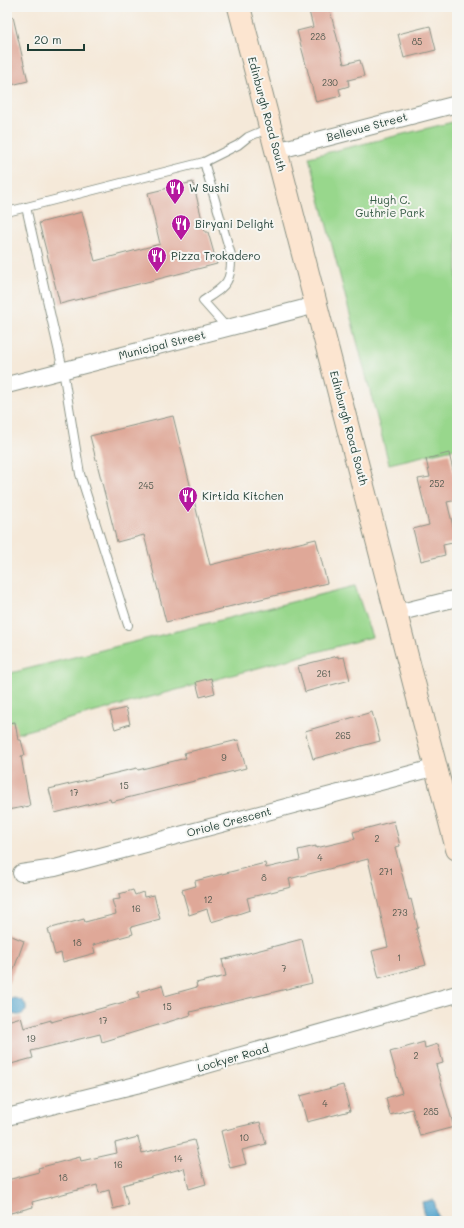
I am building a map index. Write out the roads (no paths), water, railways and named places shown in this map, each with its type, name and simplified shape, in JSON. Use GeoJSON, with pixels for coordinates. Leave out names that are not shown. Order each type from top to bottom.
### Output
{"type":"FeatureCollection","features":[{"type":"Feature","properties":{"kind":"main road","name":"Edinburgh Road South"},"geometry":{"type":"LineString","coordinates":[[239,7],[457,849]]}},
{"type":"Feature","properties":{"kind":"street","name":"Bellevue Street"},"geometry":{"type":"LineString","coordinates":[[276,151],[457,104]]}},
{"type":"Feature","properties":{"kind":"street","name":"Municipal Street"},"geometry":{"type":"LineString","coordinates":[[7,385],[316,305]]}},
{"type":"Feature","properties":{"kind":"street"},"geometry":{"type":"LineString","coordinates":[[397,613],[457,598]]}},
{"type":"Feature","properties":{"kind":"street","name":"Oriole Crescent"},"geometry":{"type":"LineString","coordinates":[[21,873],[55,868],[437,767]]}},
{"type":"Feature","properties":{"kind":"street","name":"Lockyer Road"},"geometry":{"type":"LineString","coordinates":[[7,1118],[136,1085],[457,994]]}},
{"type":"Feature","properties":{"kind":"lane"},"geometry":{"type":"LineString","coordinates":[[7,212],[204,162],[238,145],[248,137],[270,128]]}},
{"type":"Feature","properties":{"kind":"lane"},"geometry":{"type":"LineString","coordinates":[[204,162],[231,255],[232,264],[225,286],[203,301],[227,328]]}},
{"type":"Feature","properties":{"kind":"lane"},"geometry":{"type":"LineString","coordinates":[[26,207],[63,370],[80,474],[128,625]]}},
{"type":"Feature","properties":{"kind":"water"},"geometry":{"type":"Polygon","coordinates":[[[13,998],[19,999],[26,1005],[26,1011],[21,1015],[7,1014],[7,1000],[13,998]]]}},
{"type":"Feature","properties":{"kind":"water"},"geometry":{"type":"Polygon","coordinates":[[[434,1200],[439,1221],[426,1221],[422,1202],[434,1200]]]}},
{"type":"Feature","properties":{"kind":"place","name":"W Sushi"},"geometry":{"type":"Point","coordinates":[175,205]}},
{"type":"Feature","properties":{"kind":"place","name":"Biryani Delight"},"geometry":{"type":"Point","coordinates":[181,241]}},
{"type":"Feature","properties":{"kind":"place","name":"Pizza Trokadero"},"geometry":{"type":"Point","coordinates":[157,273]}},
{"type":"Feature","properties":{"kind":"place","name":"Kirtida Kitchen"},"geometry":{"type":"Point","coordinates":[188,513]}},
{"type":"Feature","properties":{"kind":"park label","name":"Hugh C. Guthrie Park"},"geometry":{"type":"Point","coordinates":[390,206]}}]}
